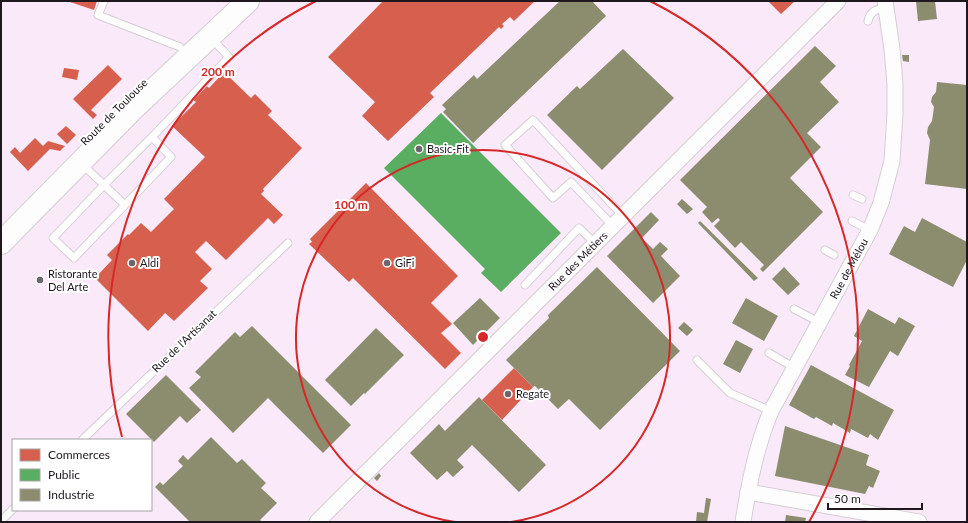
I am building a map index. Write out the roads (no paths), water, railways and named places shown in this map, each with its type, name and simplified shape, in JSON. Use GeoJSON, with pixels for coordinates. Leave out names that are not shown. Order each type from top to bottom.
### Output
{"type":"FeatureCollection","features":[{"type":"Feature","properties":{"kind":"main road","name":"Route de Toulouse"},"geometry":{"type":"LineString","coordinates":[[1,225],[125,100],[230,1]]}},
{"type":"Feature","properties":{"kind":"main road"},"geometry":{"type":"LineString","coordinates":[[1,243],[133,108],[248,1]]}},
{"type":"Feature","properties":{"kind":"street","name":"Rue des Métiers"},"geometry":{"type":"LineString","coordinates":[[317,522],[838,1]]}},
{"type":"Feature","properties":{"kind":"street","name":"Rue de Mélou"},"geometry":{"type":"LineString","coordinates":[[743,522],[757,451],[771,411],[870,230],[881,203],[892,161],[895,84],[892,49],[885,4]]}},
{"type":"Feature","properties":{"kind":"street"},"geometry":{"type":"LineString","coordinates":[[748,492],[919,522]]}},
{"type":"Feature","properties":{"kind":"lane"},"geometry":{"type":"LineString","coordinates":[[104,1],[98,15],[180,47]]}},
{"type":"Feature","properties":{"kind":"lane"},"geometry":{"type":"LineString","coordinates":[[868,21],[871,13],[885,4]]}},
{"type":"Feature","properties":{"kind":"lane"},"geometry":{"type":"LineString","coordinates":[[152,138],[171,157],[74,258],[53,238],[152,138],[229,56],[210,37]]}},
{"type":"Feature","properties":{"kind":"lane"},"geometry":{"type":"LineString","coordinates":[[533,120],[618,221],[571,182],[553,198],[505,145],[533,120]]}},
{"type":"Feature","properties":{"kind":"lane"},"geometry":{"type":"LineString","coordinates":[[80,163],[125,205]]}},
{"type":"Feature","properties":{"kind":"lane"},"geometry":{"type":"LineString","coordinates":[[853,195],[862,199]]}},
{"type":"Feature","properties":{"kind":"lane"},"geometry":{"type":"LineString","coordinates":[[852,221],[870,230]]}},
{"type":"Feature","properties":{"kind":"lane"},"geometry":{"type":"LineString","coordinates":[[525,285],[579,228],[596,244]]}},
{"type":"Feature","properties":{"kind":"lane","name":"Rue de l'Artisanat"},"geometry":{"type":"LineString","coordinates":[[83,439],[288,243]]}},
{"type":"Feature","properties":{"kind":"lane"},"geometry":{"type":"LineString","coordinates":[[825,250],[834,255]]}},
{"type":"Feature","properties":{"kind":"lane"},"geometry":{"type":"LineString","coordinates":[[794,309],[819,322]]}},
{"type":"Feature","properties":{"kind":"lane"},"geometry":{"type":"LineString","coordinates":[[769,353],[795,368]]}},
{"type":"Feature","properties":{"kind":"lane"},"geometry":{"type":"LineString","coordinates":[[697,360],[730,393],[771,411]]}},
{"type":"Feature","properties":{"kind":"lane"},"geometry":{"type":"LineString","coordinates":[[1,521],[12,509]]}},
{"type":"Feature","properties":{"kind":"place","name":"Basic-Fit"},"geometry":{"type":"Point","coordinates":[419,149]}},
{"type":"Feature","properties":{"kind":"place","name":"Aldi"},"geometry":{"type":"Point","coordinates":[132,263]}},
{"type":"Feature","properties":{"kind":"place","name":"GiFi"},"geometry":{"type":"Point","coordinates":[387,263]}},
{"type":"Feature","properties":{"kind":"place","name":"Ristorante Del Arte"},"geometry":{"type":"Point","coordinates":[40,280]}},
{"type":"Feature","properties":{"kind":"place","name":"Regate"},"geometry":{"type":"Point","coordinates":[508,394]}}]}
